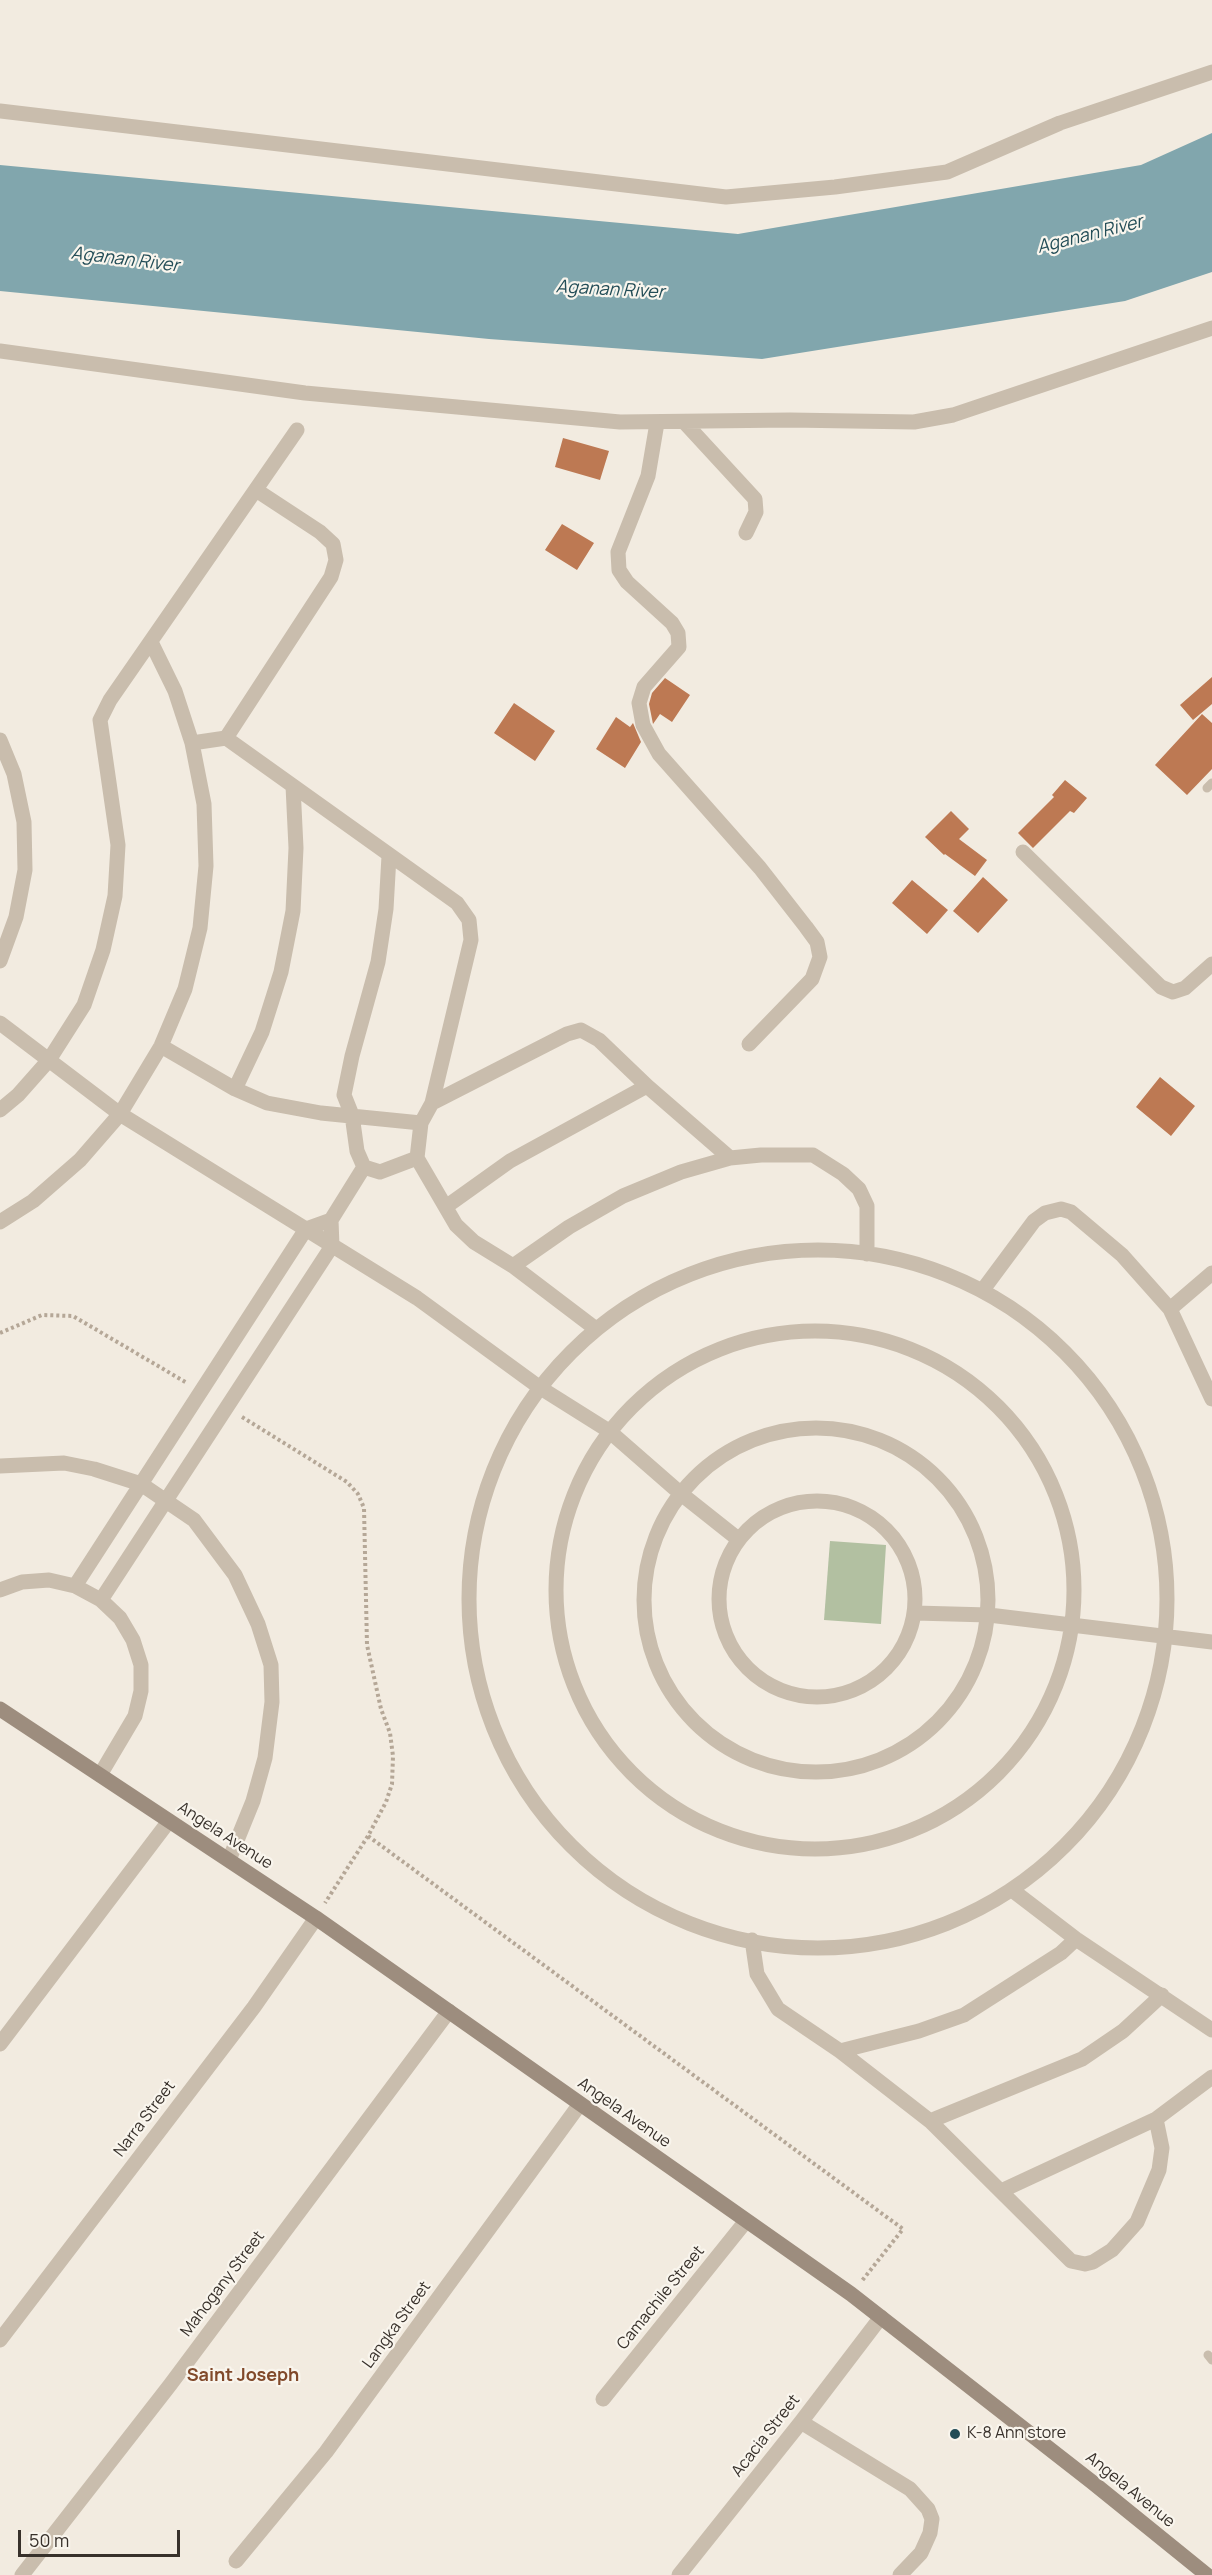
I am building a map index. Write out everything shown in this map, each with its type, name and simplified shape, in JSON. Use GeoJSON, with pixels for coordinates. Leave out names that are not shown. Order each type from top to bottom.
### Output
{"type":"FeatureCollection","features":[{"type":"Feature","properties":{"kind":"main road","name":"Angela Avenue"},"geometry":{"type":"LineString","coordinates":[[2,1716],[100,1775],[316,1918],[851,2294],[1207,2575]]}},
{"type":"Feature","properties":{"kind":"street"},"geometry":{"type":"LineString","coordinates":[[0,111],[726,196],[835,187],[947,172],[1060,123],[1212,72]]}},
{"type":"Feature","properties":{"kind":"street"},"geometry":{"type":"LineString","coordinates":[[0,351],[305,393],[620,422],[790,420],[914,422],[963,412],[1212,328]]}},
{"type":"Feature","properties":{"kind":"street"},"geometry":{"type":"LineString","coordinates":[[657,423],[648,476],[618,552],[619,570],[627,582],[672,622],[678,633],[679,647],[644,687],[639,703],[643,725],[659,754],[760,868],[807,927],[817,942],[820,957],[812,979],[749,1044]]}},
{"type":"Feature","properties":{"kind":"street"},"geometry":{"type":"LineString","coordinates":[[685,423],[755,499],[756,512],[746,533]]}},
{"type":"Feature","properties":{"kind":"street"},"geometry":{"type":"LineString","coordinates":[[0,1110],[18,1095],[49,1060],[84,1005],[103,950],[115,896],[118,845],[100,720],[110,700],[297,429]]}},
{"type":"Feature","properties":{"kind":"street"},"geometry":{"type":"LineString","coordinates":[[226,738],[331,577],[336,560],[333,544],[320,532],[256,490]]}},
{"type":"Feature","properties":{"kind":"street"},"geometry":{"type":"LineString","coordinates":[[0,1222],[33,1200],[80,1160],[120,1114],[161,1046],[185,989],[200,928],[206,866],[204,804],[192,743],[175,691],[151,642]]}},
{"type":"Feature","properties":{"kind":"street"},"geometry":{"type":"LineString","coordinates":[[192,743],[226,738],[457,903],[469,920],[471,940],[432,1103],[422,1124],[417,1158],[447,1206],[456,1226],[474,1242],[513,1266],[596,1329]]}},
{"type":"Feature","properties":{"kind":"street"},"geometry":{"type":"LineString","coordinates":[[0,740],[14,774],[24,822],[25,870],[16,917],[0,961]]}},
{"type":"Feature","properties":{"kind":"street"},"geometry":{"type":"LineString","coordinates":[[235,1089],[262,1032],[281,972],[293,911],[296,849],[293,786]]}},
{"type":"Feature","properties":{"kind":"street"},"geometry":{"type":"LineString","coordinates":[[1023,852],[1161,987],[1173,992],[1185,988],[1212,964]]}},
{"type":"Feature","properties":{"kind":"street"},"geometry":{"type":"LineString","coordinates":[[389,856],[386,909],[378,962],[352,1056],[344,1095],[352,1115],[357,1151],[364,1167],[380,1172],[417,1158]]}},
{"type":"Feature","properties":{"kind":"street"},"geometry":{"type":"LineString","coordinates":[[0,1023],[120,1114],[417,1298],[539,1387],[609,1431],[680,1493],[738,1539]]}},
{"type":"Feature","properties":{"kind":"street"},"geometry":{"type":"LineString","coordinates":[[432,1103],[567,1034],[581,1030],[599,1040],[647,1086],[730,1158]]}},
{"type":"Feature","properties":{"kind":"street"},"geometry":{"type":"LineString","coordinates":[[161,1046],[235,1089],[267,1103],[285,1108],[422,1124]]}},
{"type":"Feature","properties":{"kind":"street"},"geometry":{"type":"LineString","coordinates":[[447,1206],[510,1161],[647,1086]]}},
{"type":"Feature","properties":{"kind":"street"},"geometry":{"type":"LineString","coordinates":[[513,1266],[569,1227],[623,1196],[681,1172],[730,1158],[761,1155],[813,1155],[843,1174],[859,1189],[867,1206],[867,1254]]}},
{"type":"Feature","properties":{"kind":"street"},"geometry":{"type":"LineString","coordinates":[[101,1600],[332,1245],[331,1220],[364,1167]]}},
{"type":"Feature","properties":{"kind":"street"},"geometry":{"type":"LineString","coordinates":[[982,1291],[1034,1221],[1061,1209],[1071,1212],[1122,1255],[1170,1309],[1212,1398]]}},
{"type":"Feature","properties":{"kind":"street"},"geometry":{"type":"LineString","coordinates":[[75,1586],[306,1229],[331,1220]]}},
{"type":"Feature","properties":{"kind":"street"},"geometry":{"type":"LineString","coordinates":[[809,1251],[867,1254],[921,1266],[982,1291],[1050,1338],[1083,1372],[1111,1409],[1134,1450],[1152,1494],[1163,1539],[1168,1586],[1169,1639],[1143,1730],[1120,1775],[1091,1817],[1057,1854],[1012,1890],[980,1908],[939,1926],[897,1939],[853,1946],[809,1948],[720,1934],[677,1919],[637,1898],[600,1872],[566,1842],[537,1808],[512,1770],[492,1729],[478,1686],[469,1642],[467,1597],[470,1552],[479,1508],[494,1465],[514,1425],[539,1387],[566,1356],[596,1329],[644,1297],[696,1272],[751,1257],[809,1251]]}},
{"type":"Feature","properties":{"kind":"street"},"geometry":{"type":"LineString","coordinates":[[1170,1309],[1212,1273]]}},
{"type":"Feature","properties":{"kind":"street"},"geometry":{"type":"LineString","coordinates":[[819,1331],[867,1336],[913,1350],[956,1372],[994,1402],[1026,1438],[1051,1479],[1067,1524],[1076,1571],[1074,1626],[1068,1657],[1055,1693],[1037,1727],[1014,1758],[988,1785],[957,1808],[923,1826],[887,1839],[849,1847],[811,1849],[763,1844],[735,1837],[700,1822],[667,1803],[637,1779],[611,1751],[589,1719],[573,1685],[561,1648],[555,1610],[555,1572],[560,1535],[572,1498],[588,1463],[609,1431],[642,1396],[681,1368],[724,1347],[771,1335],[819,1331]]}},
{"type":"Feature","properties":{"kind":"street"},"geometry":{"type":"LineString","coordinates":[[798,1428],[842,1429],[884,1441],[921,1463],[952,1493],[975,1530],[987,1572],[988,1615],[983,1647],[965,1686],[954,1704],[932,1728],[905,1748],[876,1761],[855,1767],[812,1772],[780,1768],[748,1758],[720,1743],[694,1723],[673,1698],[657,1670],[647,1639],[643,1607],[644,1574],[652,1543],[666,1514],[680,1493],[717,1458],[755,1438],[798,1428]]}},
{"type":"Feature","properties":{"kind":"street"},"geometry":{"type":"LineString","coordinates":[[0,1466],[37,1462],[64,1463],[94,1469],[141,1484],[194,1521],[235,1575],[258,1624],[271,1665],[272,1702],[265,1758],[253,1801],[229,1860]]}},
{"type":"Feature","properties":{"kind":"street"},"geometry":{"type":"LineString","coordinates":[[810,1501],[835,1502],[860,1510],[881,1523],[902,1549],[910,1564],[915,1588],[915,1613],[908,1637],[896,1658],[879,1676],[858,1688],[835,1695],[810,1696],[786,1692],[764,1681],[745,1666],[730,1646],[722,1624],[718,1599],[721,1576],[738,1539],[763,1516],[786,1505],[810,1501]]}},
{"type":"Feature","properties":{"kind":"street"},"geometry":{"type":"LineString","coordinates":[[0,1590],[22,1582],[49,1580],[75,1586],[101,1600],[120,1618],[133,1640],[141,1665],[141,1691],[135,1716],[100,1775]]}},
{"type":"Feature","properties":{"kind":"street"},"geometry":{"type":"LineString","coordinates":[[915,1613],[988,1615],[1169,1639],[1212,1642]]}},
{"type":"Feature","properties":{"kind":"street"},"geometry":{"type":"LineString","coordinates":[[0,2044],[169,1821]]}},
{"type":"Feature","properties":{"kind":"street"},"geometry":{"type":"LineString","coordinates":[[1012,1890],[1076,1939],[1212,2030]]}},
{"type":"Feature","properties":{"kind":"street","name":"Narra Street"},"geometry":{"type":"LineString","coordinates":[[0,2340],[254,2007],[316,1918]]}},
{"type":"Feature","properties":{"kind":"street"},"geometry":{"type":"LineString","coordinates":[[840,2051],[919,2031],[964,2015],[1061,1953],[1076,1939]]}},
{"type":"Feature","properties":{"kind":"street"},"geometry":{"type":"LineString","coordinates":[[752,1940],[757,1974],[778,2009],[840,2051],[930,2121],[1071,2260],[1085,2264],[1093,2262],[1112,2250],[1137,2222],[1159,2170],[1162,2148],[1156,2119]]}},
{"type":"Feature","properties":{"kind":"street"},"geometry":{"type":"LineString","coordinates":[[930,2121],[1082,2059],[1123,2031],[1162,1995]]}},
{"type":"Feature","properties":{"kind":"street","name":"Mahogany Street"},"geometry":{"type":"LineString","coordinates":[[22,2575],[171,2385],[448,2011]]}},
{"type":"Feature","properties":{"kind":"street"},"geometry":{"type":"LineString","coordinates":[[1001,2191],[1156,2119],[1212,2077]]}},
{"type":"Feature","properties":{"kind":"street","name":"Langka Street"},"geometry":{"type":"LineString","coordinates":[[236,2561],[326,2452],[580,2104]]}},
{"type":"Feature","properties":{"kind":"street","name":"Camachile Street"},"geometry":{"type":"LineString","coordinates":[[603,2398],[746,2221]]}},
{"type":"Feature","properties":{"kind":"street","name":"Acacia Street"},"geometry":{"type":"LineString","coordinates":[[679,2575],[801,2422],[880,2317]]}},
{"type":"Feature","properties":{"kind":"street"},"geometry":{"type":"LineString","coordinates":[[801,2422],[910,2489],[928,2509],[932,2518],[930,2533],[921,2553],[900,2575]]}},
{"type":"Feature","properties":{"kind":"path"},"geometry":{"type":"LineString","coordinates":[[0,1333],[42,1316],[73,1316],[201,1391]]}},
{"type":"Feature","properties":{"kind":"path"},"geometry":{"type":"LineString","coordinates":[[228,1408],[347,1482],[358,1494],[364,1508],[367,1645],[381,1709],[390,1733],[393,1756],[392,1784],[386,1802],[368,1836],[316,1918]]}},
{"type":"Feature","properties":{"kind":"path"},"geometry":{"type":"LineString","coordinates":[[368,1836],[903,2229],[851,2294]]}},
{"type":"Feature","properties":{"kind":"green space"},"geometry":{"type":"Polygon","coordinates":[[[830,1541],[886,1545],[881,1624],[824,1620],[830,1541]]]}},
{"type":"Feature","properties":{"kind":"water","name":"Aganan River"},"geometry":{"type":"Polygon","coordinates":[[[1212,133],[1212,272],[1125,301],[762,359],[489,339],[0,291],[0,165],[738,234],[1141,165],[1212,133]]]}},
{"type":"Feature","properties":{"kind":"building"},"geometry":{"type":"Polygon","coordinates":[[[563,438],[609,451],[600,480],[555,467],[563,438]]]}},
{"type":"Feature","properties":{"kind":"building"},"geometry":{"type":"Polygon","coordinates":[[[562,524],[594,543],[577,570],[545,550],[562,524]]]}},
{"type":"Feature","properties":{"kind":"building"},"geometry":{"type":"Polygon","coordinates":[[[1212,677],[1212,704],[1193,720],[1180,705],[1212,677]]]}},
{"type":"Feature","properties":{"kind":"building"},"geometry":{"type":"Polygon","coordinates":[[[665,678],[690,695],[672,722],[660,714],[653,724],[649,704],[652,693],[665,678]]]}},
{"type":"Feature","properties":{"kind":"building"},"geometry":{"type":"Polygon","coordinates":[[[514,703],[555,731],[535,761],[494,733],[514,703]]]}},
{"type":"Feature","properties":{"kind":"building"},"geometry":{"type":"Polygon","coordinates":[[[1202,714],[1212,723],[1212,769],[1187,795],[1155,765],[1202,714]]]}},
{"type":"Feature","properties":{"kind":"building"},"geometry":{"type":"Polygon","coordinates":[[[616,717],[630,727],[633,723],[641,742],[625,768],[596,749],[616,717]]]}},
{"type":"Feature","properties":{"kind":"building"},"geometry":{"type":"Polygon","coordinates":[[[1065,780],[1087,798],[1074,813],[1070,811],[1033,848],[1018,833],[1054,797],[1052,795],[1065,780]]]}},
{"type":"Feature","properties":{"kind":"building"},"geometry":{"type":"Polygon","coordinates":[[[951,811],[969,829],[959,839],[987,860],[975,876],[944,855],[925,837],[951,811]]]}},
{"type":"Feature","properties":{"kind":"building"},"geometry":{"type":"Polygon","coordinates":[[[983,877],[1008,900],[978,933],[953,911],[983,877]]]}},
{"type":"Feature","properties":{"kind":"building"},"geometry":{"type":"Polygon","coordinates":[[[912,880],[948,910],[927,934],[892,903],[912,880]]]}},
{"type":"Feature","properties":{"kind":"building"},"geometry":{"type":"Polygon","coordinates":[[[1160,1077],[1195,1106],[1171,1136],[1136,1107],[1160,1077]]]}},
{"type":"Feature","properties":{"kind":"place","name":"K-8 Ann store"},"geometry":{"type":"Point","coordinates":[955,2434]}},
{"type":"Feature","properties":{"kind":"district","name":"Saint Joseph"},"geometry":{"type":"Point","coordinates":[243,2376]}}]}
